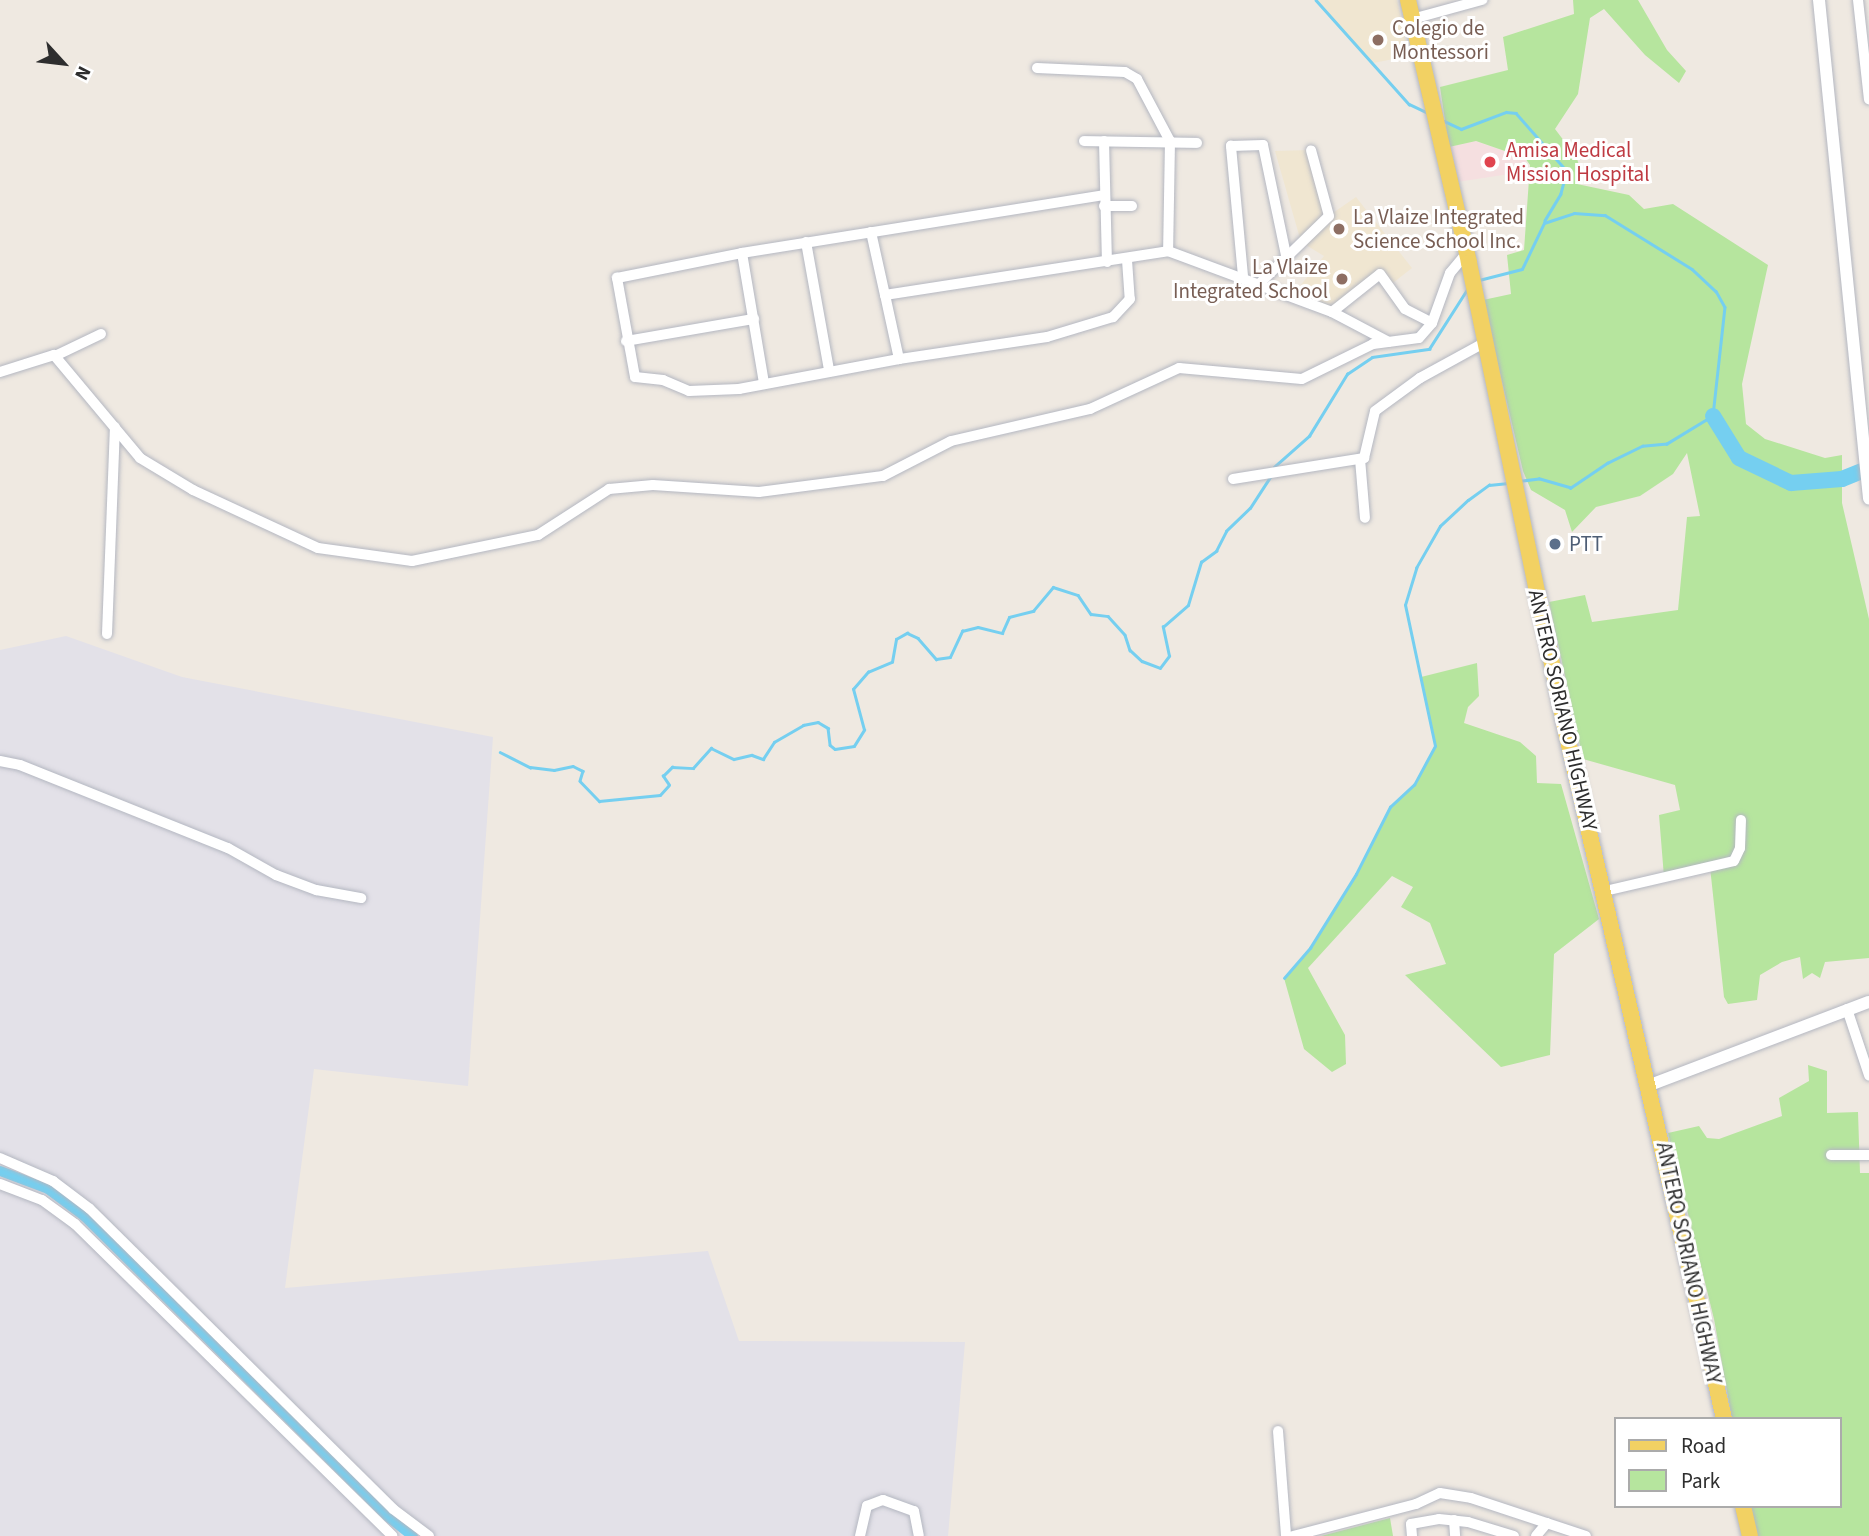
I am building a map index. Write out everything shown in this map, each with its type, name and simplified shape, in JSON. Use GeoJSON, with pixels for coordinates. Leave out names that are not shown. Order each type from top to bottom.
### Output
{"type":"FeatureCollection","features":[{"type":"Feature","properties":{"kind":"main road","name":"ANTERO SORIANO HIGHWAY"},"geometry":{"type":"LineString","coordinates":[[1408,0],[1467,253],[1514,482],[1724,1417]]}},
{"type":"Feature","properties":{"kind":"main road"},"geometry":{"type":"LineString","coordinates":[[1743,1508],[1750,1536]]}},
{"type":"Feature","properties":{"kind":"street"},"geometry":{"type":"LineString","coordinates":[[1412,19],[1482,0]]}},
{"type":"Feature","properties":{"kind":"street"},"geometry":{"type":"LineString","coordinates":[[1819,0],[1869,498]]}},
{"type":"Feature","properties":{"kind":"street"},"geometry":{"type":"LineString","coordinates":[[1858,0],[1869,99]]}},
{"type":"Feature","properties":{"kind":"street"},"geometry":{"type":"LineString","coordinates":[[1037,68],[1133,74],[1170,141],[1168,251]]}},
{"type":"Feature","properties":{"kind":"street"},"geometry":{"type":"LineString","coordinates":[[1104,141],[1103,201],[1107,262]]}},
{"type":"Feature","properties":{"kind":"street"},"geometry":{"type":"LineString","coordinates":[[1084,142],[1196,143]]}},
{"type":"Feature","properties":{"kind":"street"},"geometry":{"type":"LineString","coordinates":[[1242,276],[1231,146],[1263,145],[1286,255]]}},
{"type":"Feature","properties":{"kind":"street"},"geometry":{"type":"LineString","coordinates":[[1260,283],[1329,216],[1311,150]]}},
{"type":"Feature","properties":{"kind":"street"},"geometry":{"type":"LineString","coordinates":[[1128,260],[1130,299],[1113,317],[1047,337],[829,370],[764,383],[689,391],[663,380],[635,377],[626,341],[617,278],[621,275],[742,253],[871,232],[1103,201],[1132,205]]}},
{"type":"Feature","properties":{"kind":"street"},"geometry":{"type":"LineString","coordinates":[[871,232],[899,359]]}},
{"type":"Feature","properties":{"kind":"street"},"geometry":{"type":"LineString","coordinates":[[806,242],[829,370]]}},
{"type":"Feature","properties":{"kind":"street"},"geometry":{"type":"LineString","coordinates":[[886,295],[1128,260],[1168,251],[1242,276],[1332,312],[1389,342]]}},
{"type":"Feature","properties":{"kind":"street"},"geometry":{"type":"LineString","coordinates":[[742,253],[764,383]]}},
{"type":"Feature","properties":{"kind":"street"},"geometry":{"type":"LineString","coordinates":[[55,356],[140,458],[193,490],[318,548],[412,561],[538,536],[608,489],[653,485],[759,492],[870,479],[951,442],[1090,409],[1179,368],[1302,379],[1373,344],[1419,338],[1432,323],[1450,273],[1467,253]]}},
{"type":"Feature","properties":{"kind":"street"},"geometry":{"type":"LineString","coordinates":[[1332,312],[1380,274],[1405,309],[1432,323]]}},
{"type":"Feature","properties":{"kind":"street"},"geometry":{"type":"LineString","coordinates":[[626,341],[754,319]]}},
{"type":"Feature","properties":{"kind":"street"},"geometry":{"type":"LineString","coordinates":[[0,372],[43,355],[55,356],[101,334]]}},
{"type":"Feature","properties":{"kind":"street"},"geometry":{"type":"LineString","coordinates":[[1233,479],[1360,460],[1367,455],[1375,411],[1420,378],[1484,342]]}},
{"type":"Feature","properties":{"kind":"street"},"geometry":{"type":"LineString","coordinates":[[107,634],[115,427]]}},
{"type":"Feature","properties":{"kind":"street"},"geometry":{"type":"LineString","coordinates":[[1360,460],[1365,518]]}},
{"type":"Feature","properties":{"kind":"street"},"geometry":{"type":"LineString","coordinates":[[0,761],[20,765],[216,843],[316,891],[361,898]]}},
{"type":"Feature","properties":{"kind":"street"},"geometry":{"type":"LineString","coordinates":[[1605,891],[1734,861],[1740,848],[1741,820]]}},
{"type":"Feature","properties":{"kind":"street"},"geometry":{"type":"LineString","coordinates":[[1650,1085],[1869,1002]]}},
{"type":"Feature","properties":{"kind":"street"},"geometry":{"type":"LineString","coordinates":[[1847,1009],[1869,1075]]}},
{"type":"Feature","properties":{"kind":"street"},"geometry":{"type":"LineString","coordinates":[[1831,1155],[1869,1155]]}},
{"type":"Feature","properties":{"kind":"street"},"geometry":{"type":"LineString","coordinates":[[0,1158],[39,1173],[90,1209],[393,1509],[429,1536]]}},
{"type":"Feature","properties":{"kind":"street"},"geometry":{"type":"LineString","coordinates":[[0,1184],[42,1200],[75,1224],[392,1536]]}},
{"type":"Feature","properties":{"kind":"street"},"geometry":{"type":"LineString","coordinates":[[235,1383],[251,1368]]}},
{"type":"Feature","properties":{"kind":"street"},"geometry":{"type":"LineString","coordinates":[[1278,1431],[1286,1536]]}},
{"type":"Feature","properties":{"kind":"street"},"geometry":{"type":"LineString","coordinates":[[1293,1536],[1416,1504],[1440,1493],[1586,1536]]}},
{"type":"Feature","properties":{"kind":"street"},"geometry":{"type":"LineString","coordinates":[[860,1536],[867,1506],[883,1500],[914,1510],[919,1536]]}},
{"type":"Feature","properties":{"kind":"street"},"geometry":{"type":"LineString","coordinates":[[1454,1520],[1455,1536]]}},
{"type":"Feature","properties":{"kind":"street"},"geometry":{"type":"LineString","coordinates":[[1412,1536],[1411,1524],[1454,1520],[1514,1536]]}},
{"type":"Feature","properties":{"kind":"street"},"geometry":{"type":"LineString","coordinates":[[1536,1536],[1547,1523]]}},
{"type":"Feature","properties":{"kind":"shaded area","name":"Colegio de Montessori"},"geometry":{"type":"Polygon","coordinates":[[[1316,0],[1397,0],[1409,56],[1373,63],[1316,0]]]}},
{"type":"Feature","properties":{"kind":"shaded area","name":"Amisa Medical Mission Hospital"},"geometry":{"type":"Polygon","coordinates":[[[1475,141],[1525,158],[1530,171],[1457,182],[1449,147],[1475,141]]]}},
{"type":"Feature","properties":{"kind":"shaded area","name":"La Vlaize Integrated Science School Inc."},"geometry":{"type":"Polygon","coordinates":[[[1311,150],[1330,215],[1356,197],[1412,268],[1389,286],[1380,274],[1332,312],[1292,296],[1324,256],[1301,242],[1275,151],[1311,150]]]}},
{"type":"Feature","properties":{"kind":"shaded area"},"geometry":{"type":"Polygon","coordinates":[[[66,636],[182,677],[493,737],[468,1086],[314,1069],[285,1288],[708,1251],[739,1341],[965,1342],[948,1536],[0,1536],[0,650],[66,636]]]}},
{"type":"Feature","properties":{"kind":"green space"},"geometry":{"type":"Polygon","coordinates":[[[1573,0],[1638,0],[1667,50],[1686,71],[1679,83],[1645,55],[1604,9],[1590,18],[1578,94],[1555,129],[1577,158],[1581,174],[1577,184],[1629,195],[1644,209],[1673,204],[1768,265],[1742,384],[1746,424],[1765,439],[1825,458],[1842,455],[1842,503],[1869,619],[1869,958],[1825,962],[1820,978],[1812,973],[1803,979],[1800,957],[1782,962],[1760,975],[1757,1000],[1728,1004],[1724,997],[1710,867],[1664,877],[1659,815],[1680,810],[1675,785],[1583,759],[1549,602],[1585,595],[1592,622],[1678,610],[1687,517],[1700,516],[1687,453],[1673,474],[1640,496],[1596,507],[1572,532],[1565,510],[1531,490],[1523,471],[1483,300],[1511,294],[1507,255],[1524,250],[1530,165],[1525,158],[1476,141],[1449,147],[1440,87],[1508,70],[1503,37],[1574,14],[1573,0]]]}},
{"type":"Feature","properties":{"kind":"green space"},"geometry":{"type":"Polygon","coordinates":[[[1477,663],[1479,696],[1468,707],[1464,723],[1520,742],[1536,756],[1537,783],[1561,784],[1599,919],[1554,954],[1550,1055],[1501,1067],[1405,975],[1446,964],[1430,923],[1401,907],[1413,887],[1392,876],[1308,968],[1345,1035],[1346,1064],[1332,1072],[1304,1049],[1284,978],[1310,948],[1356,874],[1390,807],[1414,785],[1435,746],[1421,677],[1477,663]]]}},
{"type":"Feature","properties":{"kind":"green space"},"geometry":{"type":"Polygon","coordinates":[[[1808,1065],[1827,1071],[1827,1113],[1858,1112],[1860,1173],[1869,1173],[1869,1536],[1754,1536],[1748,1508],[1841,1508],[1841,1417],[1732,1417],[1714,1319],[1668,1133],[1699,1126],[1707,1138],[1719,1139],[1782,1116],[1779,1098],[1809,1081],[1808,1065]]]}},
{"type":"Feature","properties":{"kind":"green space"},"geometry":{"type":"Polygon","coordinates":[[[1390,1518],[1393,1536],[1321,1536],[1390,1518]]]}},
{"type":"Feature","properties":{"kind":"waterway"},"geometry":{"type":"LineString","coordinates":[[1316,0],[1409,104],[1428,113]]}},
{"type":"Feature","properties":{"kind":"waterway"},"geometry":{"type":"LineString","coordinates":[[1444,121],[1461,129],[1506,112],[1516,113],[1567,171],[1561,194],[1545,221]]}},
{"type":"Feature","properties":{"kind":"waterway"},"geometry":{"type":"LineString","coordinates":[[1479,280],[1522,269],[1544,223],[1574,213],[1605,215],[1692,269],[1716,291],[1725,307],[1713,416],[1667,444],[1643,446],[1608,463],[1571,488],[1539,479],[1522,481]]}},
{"type":"Feature","properties":{"kind":"waterway"},"geometry":{"type":"LineString","coordinates":[[1274,467],[1309,436],[1347,374],[1372,357],[1429,349],[1468,288]]}},
{"type":"Feature","properties":{"kind":"waterway"},"geometry":{"type":"LineString","coordinates":[[1713,416],[1739,458],[1791,483],[1842,479],[1869,468]]}},
{"type":"Feature","properties":{"kind":"waterway"},"geometry":{"type":"LineString","coordinates":[[500,752],[530,767],[554,770],[573,766],[583,771],[580,781],[599,801],[660,795],[669,785],[663,776],[672,767],[693,768],[711,748],[734,759],[752,755],[763,759],[774,742],[803,725],[818,722],[828,728],[830,745],[835,749],[854,746],[864,730],[853,689],[868,672],[892,662],[896,639],[907,633],[918,638],[936,659],[950,657],[962,631],[978,627],[1002,633],[1009,617],[1033,611],[1053,587],[1078,595],[1091,614],[1108,616],[1125,635],[1130,650],[1142,661],[1160,668],[1169,656],[1163,627],[1188,605],[1201,562],[1216,551],[1226,531],[1250,508],[1270,477]]}},
{"type":"Feature","properties":{"kind":"waterway"},"geometry":{"type":"LineString","coordinates":[[1284,978],[1310,948],[1356,874],[1390,807],[1414,785],[1435,746],[1405,605],[1416,568],[1440,526],[1468,500],[1489,485],[1508,483]]}},
{"type":"Feature","properties":{"kind":"waterway"},"geometry":{"type":"LineString","coordinates":[[0,1171],[48,1189],[84,1216],[387,1516],[413,1536]]}},
{"type":"Feature","properties":{"kind":"place","name":"Colegio de Montessori"},"geometry":{"type":"Point","coordinates":[1378,40]}},
{"type":"Feature","properties":{"kind":"place","name":"Amisa Medical Mission Hospital"},"geometry":{"type":"Point","coordinates":[1490,162]}},
{"type":"Feature","properties":{"kind":"place","name":"La Vlaize Integrated Science School Inc."},"geometry":{"type":"Point","coordinates":[1339,229]}},
{"type":"Feature","properties":{"kind":"place","name":"La Vlaize Integrated School"},"geometry":{"type":"Point","coordinates":[1342,279]}},
{"type":"Feature","properties":{"kind":"place","name":"PTT"},"geometry":{"type":"Point","coordinates":[1555,544]}}]}
